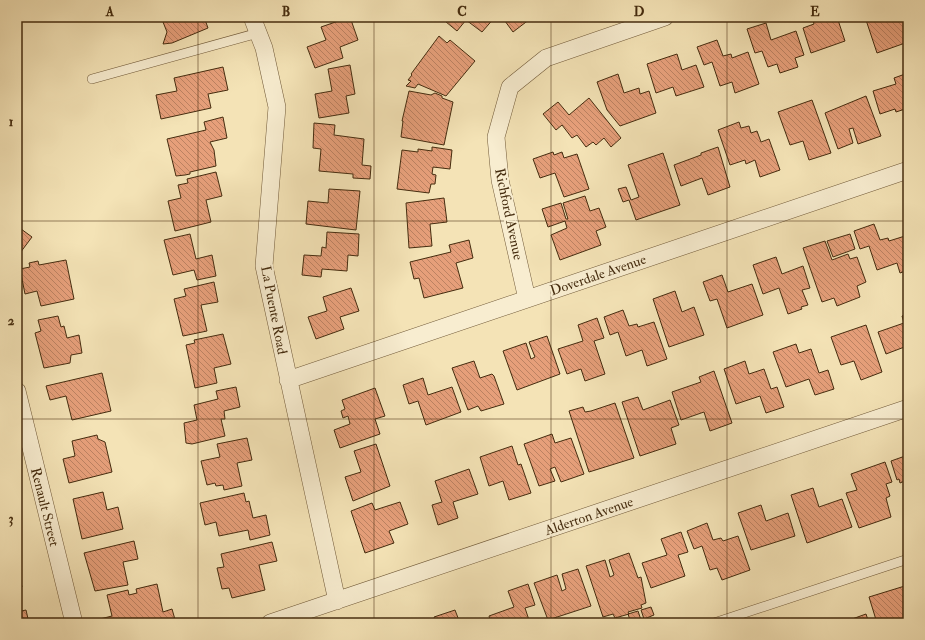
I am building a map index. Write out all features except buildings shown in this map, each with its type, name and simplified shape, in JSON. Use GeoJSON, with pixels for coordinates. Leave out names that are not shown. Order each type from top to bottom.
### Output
{"type":"FeatureCollection","features":[{"type":"Feature","properties":{"kind":"street","name":"La Puente Road"},"geometry":{"type":"LineString","coordinates":[[252,17],[264,48],[277,107],[264,266],[337,601]]}},
{"type":"Feature","properties":{"kind":"street","name":"Richford Avenue"},"geometry":{"type":"LineString","coordinates":[[527,299],[500,180],[496,137],[510,87],[546,58],[665,17]]}},
{"type":"Feature","properties":{"kind":"street","name":"Doverdale Avenue"},"geometry":{"type":"LineString","coordinates":[[288,380],[908,170]]}},
{"type":"Feature","properties":{"kind":"street","name":"Renault Street"},"geometry":{"type":"LineString","coordinates":[[17,391],[74,623]]}},
{"type":"Feature","properties":{"kind":"street","name":"Alderton Avenue"},"geometry":{"type":"LineString","coordinates":[[270,623],[908,408]]}},
{"type":"Feature","properties":{"kind":"lane"},"geometry":{"type":"LineString","coordinates":[[92,79],[258,33]]}},
{"type":"Feature","properties":{"kind":"lane"},"geometry":{"type":"LineString","coordinates":[[714,623],[908,559]]}}]}
